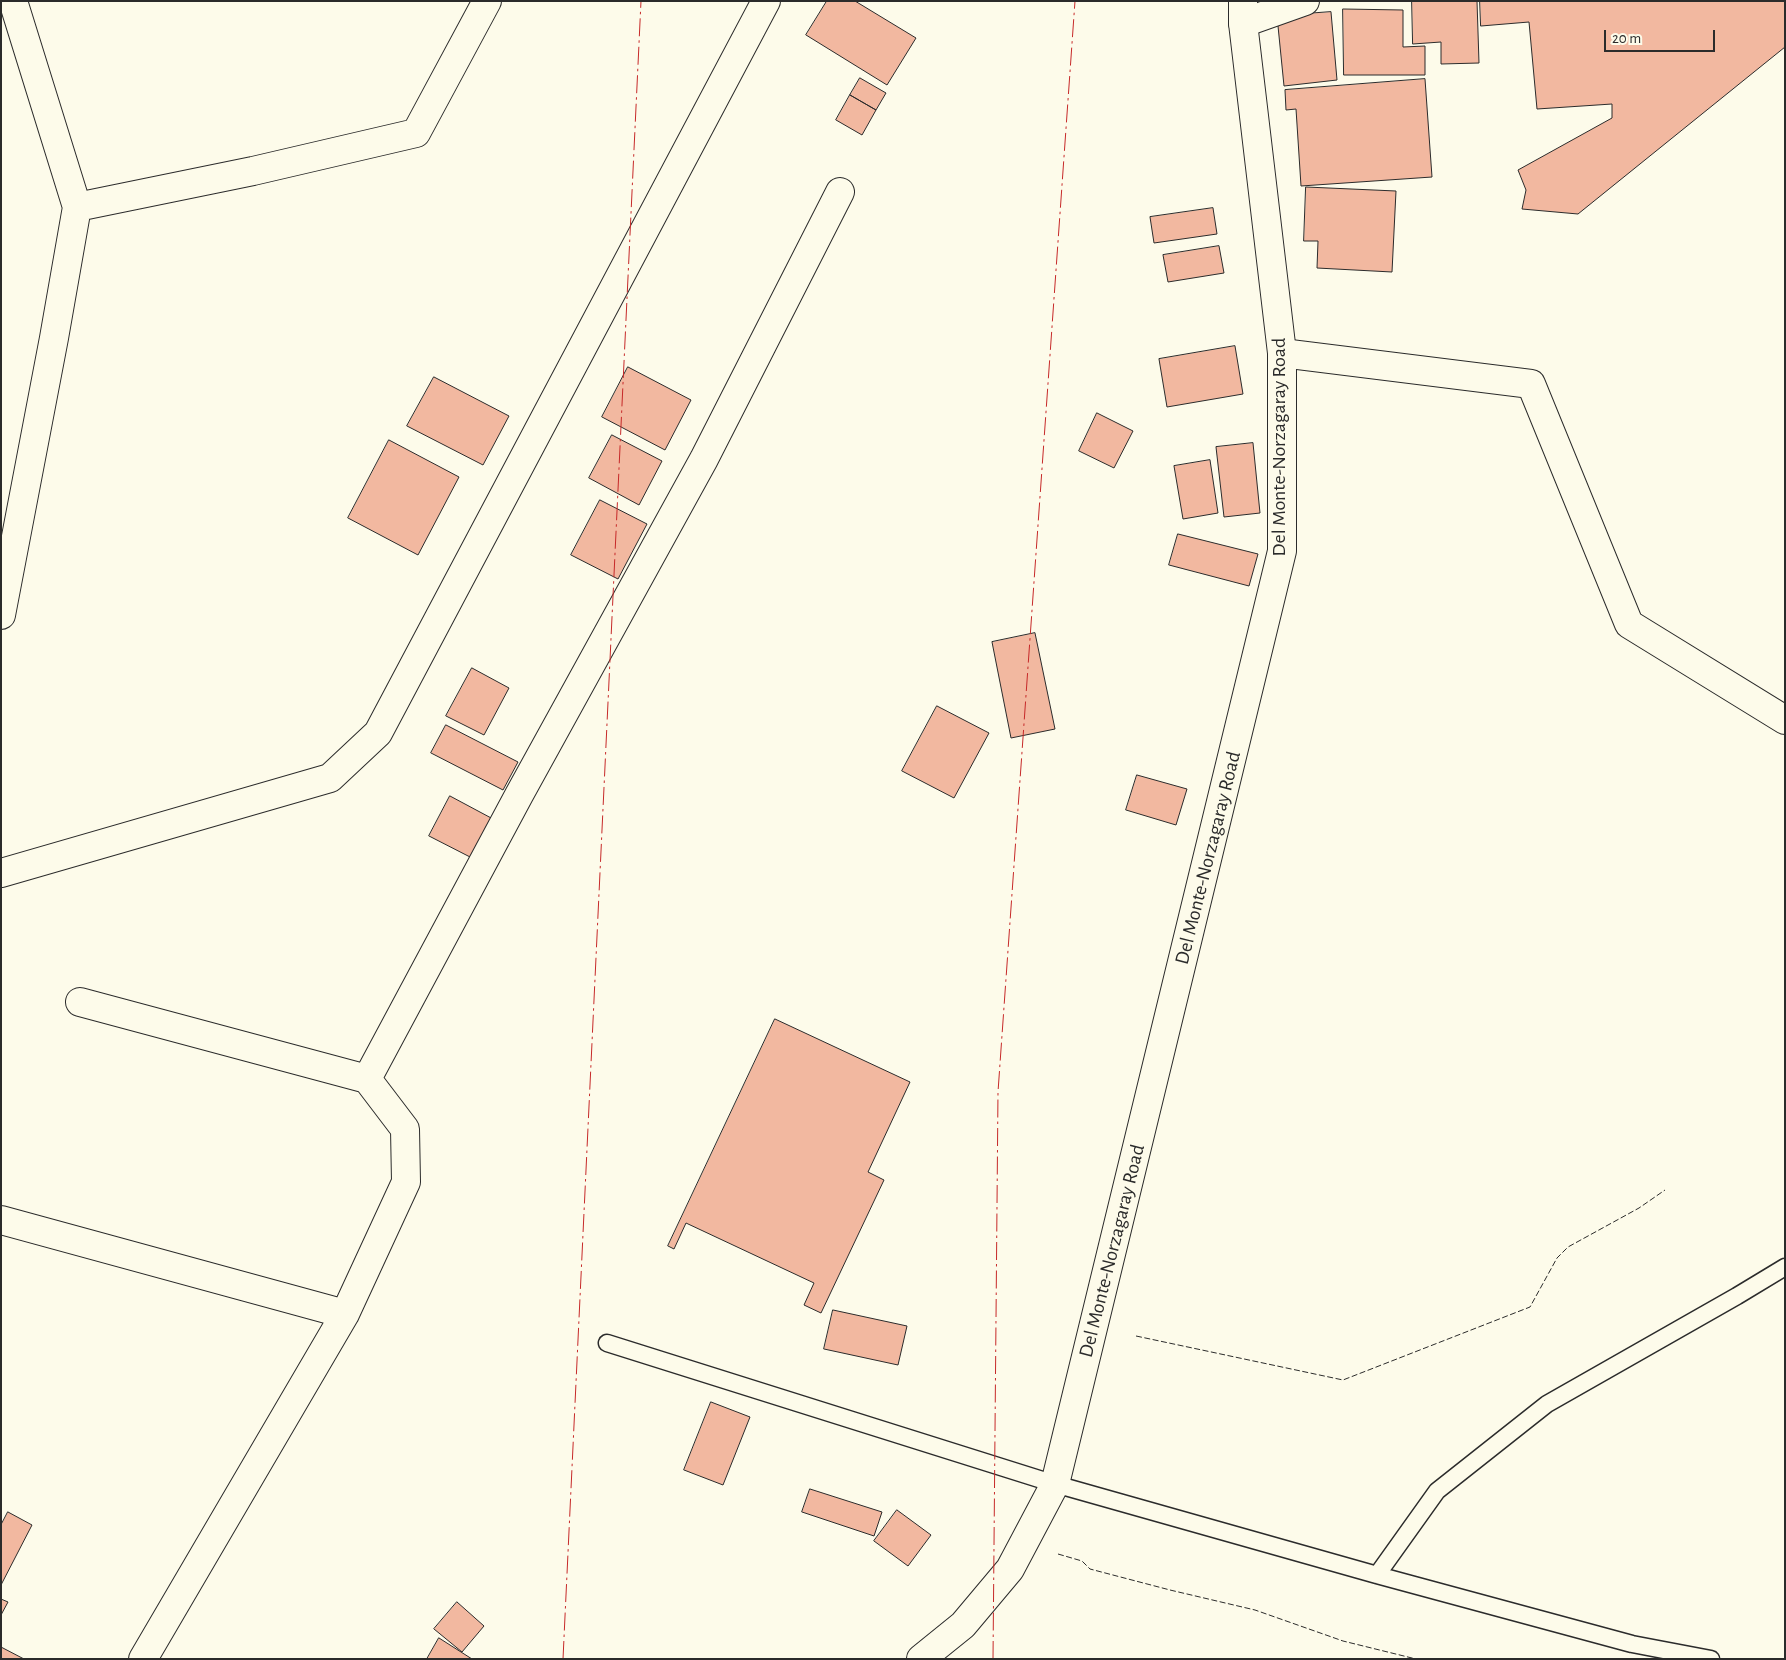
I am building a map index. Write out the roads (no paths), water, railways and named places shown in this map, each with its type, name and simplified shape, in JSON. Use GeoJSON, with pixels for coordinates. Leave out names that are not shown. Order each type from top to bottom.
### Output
{"type":"FeatureCollection","features":[{"type":"Feature","properties":{"kind":"street"},"geometry":{"type":"LineString","coordinates":[[1,615],[77,207],[13,1]]}},
{"type":"Feature","properties":{"kind":"street"},"geometry":{"type":"LineString","coordinates":[[77,207],[253,171],[416,132],[487,1]]}},
{"type":"Feature","properties":{"kind":"street"},"geometry":{"type":"LineString","coordinates":[[1,874],[330,778],[378,734],[766,1]]}},
{"type":"Feature","properties":{"kind":"street"},"geometry":{"type":"LineString","coordinates":[[1243,12],[1304,1]]}},
{"type":"Feature","properties":{"kind":"street","name":"Del Monte-Norzagaray Road"},"geometry":{"type":"LineString","coordinates":[[921,1659],[963,1625],[1010,1568],[1055,1484],[1282,551],[1282,353],[1243,12]]}},
{"type":"Feature","properties":{"kind":"street"},"geometry":{"type":"LineString","coordinates":[[367,1079],[519,795],[704,459],[840,192]]}},
{"type":"Feature","properties":{"kind":"street"},"geometry":{"type":"LineString","coordinates":[[1282,353],[1532,384],[1629,624],[1785,720]]}},
{"type":"Feature","properties":{"kind":"street"},"geometry":{"type":"LineString","coordinates":[[80,1002],[367,1079],[405,1130],[406,1182],[345,1314],[143,1659]]}},
{"type":"Feature","properties":{"kind":"street"},"geometry":{"type":"LineString","coordinates":[[1,1220],[345,1314]]}},
{"type":"Feature","properties":{"kind":"lane"},"geometry":{"type":"LineString","coordinates":[[1377,1575],[1437,1491],[1547,1404],[1785,1267]]}},
{"type":"Feature","properties":{"kind":"lane"},"geometry":{"type":"LineString","coordinates":[[607,1343],[1055,1484],[1377,1575],[1632,1644],[1711,1659]]}}]}
